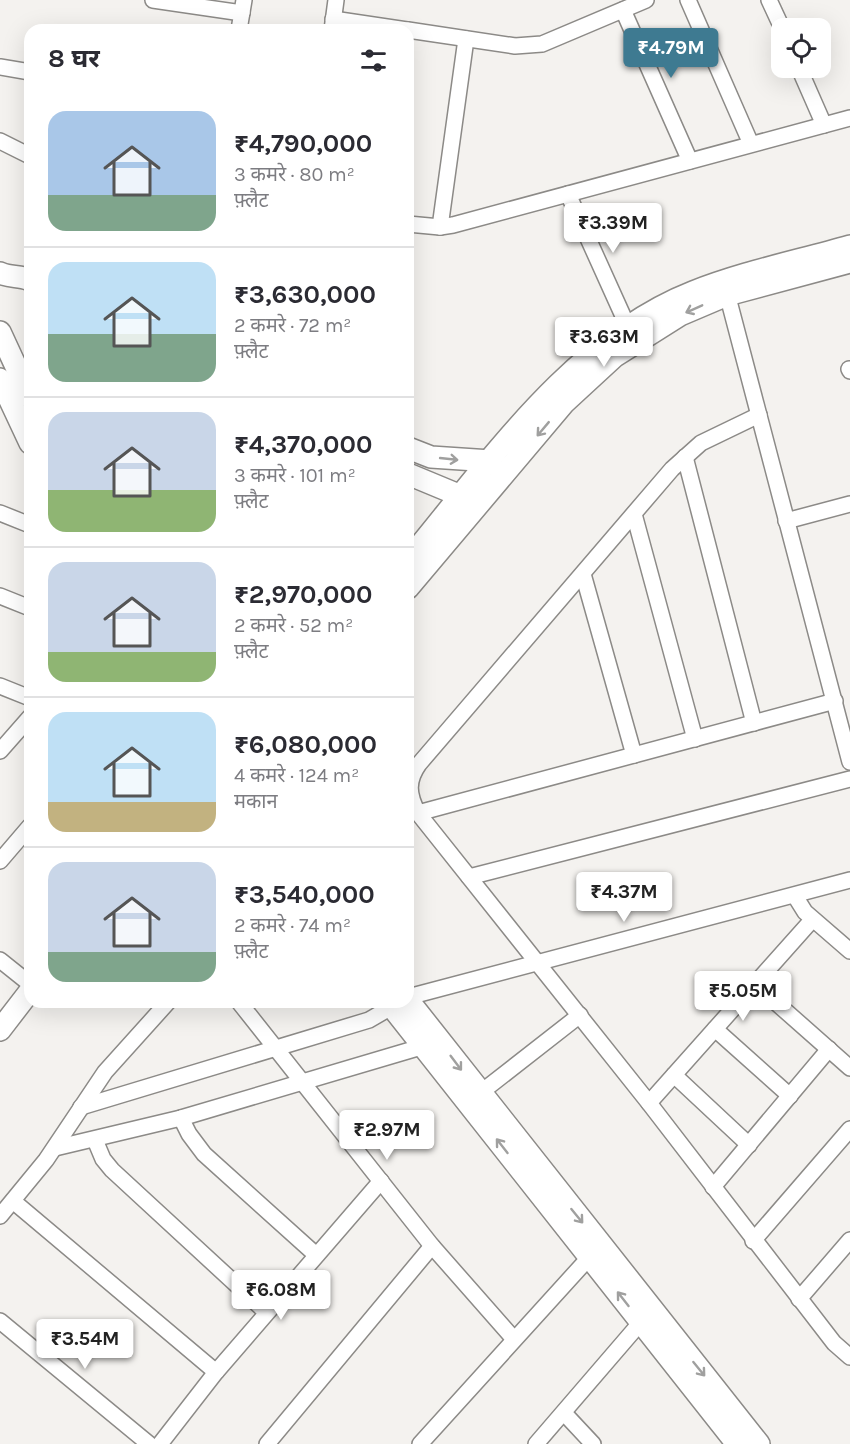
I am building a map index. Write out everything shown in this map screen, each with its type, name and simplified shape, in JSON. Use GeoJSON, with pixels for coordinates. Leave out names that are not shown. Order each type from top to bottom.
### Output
{"type":"FeatureCollection","features":[{"type":"Feature","properties":{"kind":"street"},"geometry":{"type":"LineString","coordinates":[[153,0],[243,7],[240,24]]}},
{"type":"Feature","properties":{"kind":"street"},"geometry":{"type":"LineString","coordinates":[[332,24],[336,0]]}},
{"type":"Feature","properties":{"kind":"street"},"geometry":{"type":"LineString","coordinates":[[414,33],[515,46],[542,44],[645,0]]}},
{"type":"Feature","properties":{"kind":"street"},"geometry":{"type":"LineString","coordinates":[[688,0],[751,144]]}},
{"type":"Feature","properties":{"kind":"street"},"geometry":{"type":"LineString","coordinates":[[769,0],[777,18]]}},
{"type":"Feature","properties":{"kind":"street"},"geometry":{"type":"LineString","coordinates":[[623,10],[690,161]]}},
{"type":"Feature","properties":{"kind":"street"},"geometry":{"type":"LineString","coordinates":[[440,227],[466,39]]}},
{"type":"Feature","properties":{"kind":"street"},"geometry":{"type":"LineString","coordinates":[[0,68],[24,71]]}},
{"type":"Feature","properties":{"kind":"street"},"geometry":{"type":"LineString","coordinates":[[803,78],[824,125]]}},
{"type":"Feature","properties":{"kind":"street"},"geometry":{"type":"LineString","coordinates":[[414,225],[440,227],[850,118]]}},
{"type":"Feature","properties":{"kind":"street"},"geometry":{"type":"LineString","coordinates":[[0,141],[24,153]]}},
{"type":"Feature","properties":{"kind":"street"},"geometry":{"type":"LineString","coordinates":[[568,194],[628,327]]}},
{"type":"Feature","properties":{"kind":"street"},"geometry":{"type":"LineString","coordinates":[[414,554],[475,490],[615,356],[725,289],[850,246]]}},
{"type":"Feature","properties":{"kind":"street"},"geometry":{"type":"LineString","coordinates":[[414,579],[475,490],[491,460],[575,366],[605,341],[692,292],[725,289],[850,262]]}},
{"type":"Feature","properties":{"kind":"street"},"geometry":{"type":"LineString","coordinates":[[13,277],[14,287],[24,293]]}},
{"type":"Feature","properties":{"kind":"street"},"geometry":{"type":"LineString","coordinates":[[725,289],[850,762]]}},
{"type":"Feature","properties":{"kind":"street"},"geometry":{"type":"LineString","coordinates":[[0,332],[24,384]]}},
{"type":"Feature","properties":{"kind":"street"},"geometry":{"type":"LineString","coordinates":[[0,379],[24,430]]}},
{"type":"Feature","properties":{"kind":"street"},"geometry":{"type":"LineString","coordinates":[[414,772],[672,469],[701,443],[759,415]]}},
{"type":"Feature","properties":{"kind":"street"},"geometry":{"type":"LineString","coordinates":[[414,450],[431,457],[491,460]]}},
{"type":"Feature","properties":{"kind":"street"},"geometry":{"type":"LineString","coordinates":[[685,457],[754,723]]}},
{"type":"Feature","properties":{"kind":"street"},"geometry":{"type":"LineString","coordinates":[[414,475],[475,490]]}},
{"type":"Feature","properties":{"kind":"street"},"geometry":{"type":"LineString","coordinates":[[786,521],[850,504]]}},
{"type":"Feature","properties":{"kind":"street"},"geometry":{"type":"LineString","coordinates":[[0,513],[24,523]]}},
{"type":"Feature","properties":{"kind":"street"},"geometry":{"type":"LineString","coordinates":[[634,514],[695,739]]}},
{"type":"Feature","properties":{"kind":"street"},"geometry":{"type":"LineString","coordinates":[[583,574],[634,755]]}},
{"type":"Feature","properties":{"kind":"street"},"geometry":{"type":"LineString","coordinates":[[0,596],[24,606]]}},
{"type":"Feature","properties":{"kind":"street"},"geometry":{"type":"LineString","coordinates":[[0,686],[24,696]]}},
{"type":"Feature","properties":{"kind":"street"},"geometry":{"type":"LineString","coordinates":[[417,813],[835,701]]}},
{"type":"Feature","properties":{"kind":"street"},"geometry":{"type":"LineString","coordinates":[[0,751],[24,724]]}},
{"type":"Feature","properties":{"kind":"street"},"geometry":{"type":"LineString","coordinates":[[469,877],[850,779]]}},
{"type":"Feature","properties":{"kind":"street"},"geometry":{"type":"LineString","coordinates":[[414,804],[417,813],[580,1015],[753,1241],[834,1343],[850,1357]]}},
{"type":"Feature","properties":{"kind":"street"},"geometry":{"type":"LineString","coordinates":[[0,861],[24,833]]}},
{"type":"Feature","properties":{"kind":"street"},"geometry":{"type":"LineString","coordinates":[[414,998],[850,880]]}},
{"type":"Feature","properties":{"kind":"street"},"geometry":{"type":"LineString","coordinates":[[795,896],[812,920],[850,951]]}},
{"type":"Feature","properties":{"kind":"street"},"geometry":{"type":"LineString","coordinates":[[649,1103],[812,920]]}},
{"type":"Feature","properties":{"kind":"street"},"geometry":{"type":"LineString","coordinates":[[0,960],[24,979]]}},
{"type":"Feature","properties":{"kind":"street"},"geometry":{"type":"LineString","coordinates":[[755,984],[850,1068]]}},
{"type":"Feature","properties":{"kind":"street"},"geometry":{"type":"LineString","coordinates":[[0,1030],[24,999]]}},
{"type":"Feature","properties":{"kind":"street"},"geometry":{"type":"LineString","coordinates":[[0,1216],[55,1148],[105,1072],[163,1008]]}},
{"type":"Feature","properties":{"kind":"street"},"geometry":{"type":"LineString","coordinates":[[244,1008],[432,1246],[513,1338]]}},
{"type":"Feature","properties":{"kind":"street"},"geometry":{"type":"LineString","coordinates":[[81,1107],[369,1020],[389,1008]]}},
{"type":"Feature","properties":{"kind":"street"},"geometry":{"type":"LineString","coordinates":[[404,1008],[595,1251],[759,1444]]}},
{"type":"Feature","properties":{"kind":"street"},"geometry":{"type":"LineString","coordinates":[[473,1098],[580,1015]]}},
{"type":"Feature","properties":{"kind":"street"},"geometry":{"type":"LineString","coordinates":[[715,1029],[790,1096]]}},
{"type":"Feature","properties":{"kind":"street"},"geometry":{"type":"LineString","coordinates":[[55,1148],[181,1118],[431,1044]]}},
{"type":"Feature","properties":{"kind":"street"},"geometry":{"type":"LineString","coordinates":[[713,1187],[829,1049]]}},
{"type":"Feature","properties":{"kind":"street"},"geometry":{"type":"LineString","coordinates":[[674,1075],[749,1145]]}},
{"type":"Feature","properties":{"kind":"street"},"geometry":{"type":"LineString","coordinates":[[181,1118],[189,1134],[204,1154],[315,1254]]}},
{"type":"Feature","properties":{"kind":"street"},"geometry":{"type":"LineString","coordinates":[[753,1241],[850,1129]]}},
{"type":"Feature","properties":{"kind":"street"},"geometry":{"type":"LineString","coordinates":[[95,1140],[103,1159],[112,1170],[266,1312]]}},
{"type":"Feature","properties":{"kind":"street"},"geometry":{"type":"LineString","coordinates":[[160,1444],[266,1312],[381,1181]]}},
{"type":"Feature","properties":{"kind":"street"},"geometry":{"type":"LineString","coordinates":[[13,1201],[216,1372]]}},
{"type":"Feature","properties":{"kind":"street"},"geometry":{"type":"LineString","coordinates":[[799,1299],[850,1240]]}},
{"type":"Feature","properties":{"kind":"street"},"geometry":{"type":"LineString","coordinates":[[267,1444],[432,1246]]}},
{"type":"Feature","properties":{"kind":"street"},"geometry":{"type":"LineString","coordinates":[[595,1251],[640,1322],[737,1444]]}},
{"type":"Feature","properties":{"kind":"street"},"geometry":{"type":"LineString","coordinates":[[420,1444],[513,1338],[595,1251]]}},
{"type":"Feature","properties":{"kind":"street"},"geometry":{"type":"LineString","coordinates":[[0,1321],[149,1444]]}},
{"type":"Feature","properties":{"kind":"street"},"geometry":{"type":"LineString","coordinates":[[536,1444],[640,1322]]}},
{"type":"Feature","properties":{"kind":"street"},"geometry":{"type":"LineString","coordinates":[[564,1413],[593,1444]]}}]}
